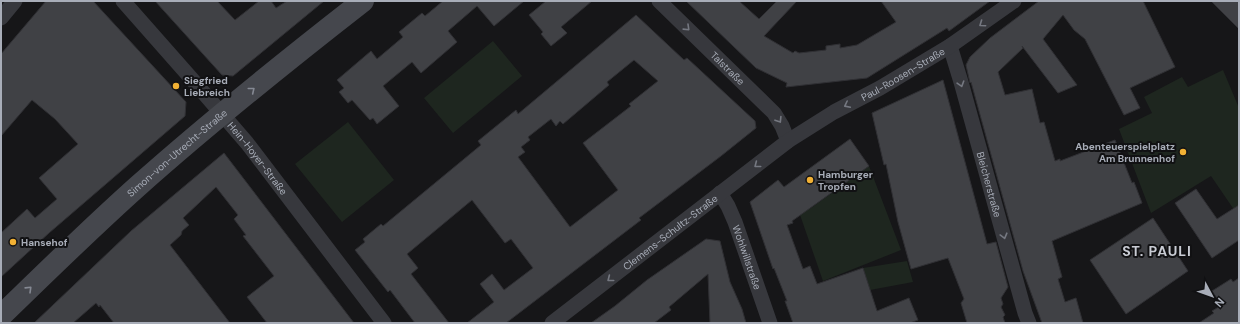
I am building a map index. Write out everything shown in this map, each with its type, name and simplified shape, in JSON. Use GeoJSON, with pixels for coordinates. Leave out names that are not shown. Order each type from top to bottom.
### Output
{"type":"FeatureCollection","features":[{"type":"Feature","properties":{"kind":"main road","name":"Simon-von-Utrecht-Straße"},"geometry":{"type":"LineString","coordinates":[[1,316],[89,231],[221,114],[363,1]]}},
{"type":"Feature","properties":{"kind":"street"},"geometry":{"type":"LineString","coordinates":[[1,18],[15,1]]}},
{"type":"Feature","properties":{"kind":"street","name":"Hein-Hoyer-Straße"},"geometry":{"type":"LineString","coordinates":[[123,1],[247,144],[384,323]]}},
{"type":"Feature","properties":{"kind":"street","name":"Talstraße"},"geometry":{"type":"LineString","coordinates":[[659,1],[774,113],[782,126],[788,141]]}},
{"type":"Feature","properties":{"kind":"street","name":"Paul-Roosen-Straße"},"geometry":{"type":"LineString","coordinates":[[788,141],[834,112],[880,88],[950,46],[1014,1]]}},
{"type":"Feature","properties":{"kind":"street","name":"Bleicherstraße"},"geometry":{"type":"LineString","coordinates":[[950,46],[1029,323]]}},
{"type":"Feature","properties":{"kind":"street","name":"Clemens-Schultz-Straße"},"geometry":{"type":"LineString","coordinates":[[552,323],[788,141]]}},
{"type":"Feature","properties":{"kind":"street","name":"Wohlwillstraße"},"geometry":{"type":"LineString","coordinates":[[720,193],[735,222],[770,323]]}},
{"type":"Feature","properties":{"kind":"shaded area"},"geometry":{"type":"Polygon","coordinates":[[[493,41],[522,76],[453,133],[424,98],[493,41]]]}},
{"type":"Feature","properties":{"kind":"shaded area","name":"Abenteuerspielplatz Am Brunnenhof"},"geometry":{"type":"Polygon","coordinates":[[[1223,70],[1239,108],[1239,217],[1211,176],[1151,213],[1119,129],[1152,113],[1144,97],[1182,77],[1188,87],[1223,70]]]}},
{"type":"Feature","properties":{"kind":"shaded area"},"geometry":{"type":"Polygon","coordinates":[[[348,122],[394,180],[342,222],[295,164],[348,122]]]}},
{"type":"Feature","properties":{"kind":"shaded area"},"geometry":{"type":"Polygon","coordinates":[[[869,166],[901,250],[823,281],[799,212],[811,208],[869,166]]]}},
{"type":"Feature","properties":{"kind":"shaded area"},"geometry":{"type":"Polygon","coordinates":[[[907,261],[913,282],[870,290],[863,268],[907,261]]]}},
{"type":"Feature","properties":{"kind":"building"},"geometry":{"type":"Polygon","coordinates":[[[46,1],[93,1],[186,102],[185,116],[49,233],[1,277],[1,233],[27,209],[35,218],[57,199],[39,178],[78,144],[55,119],[32,100],[1,136],[1,54],[46,1]]]}},
{"type":"Feature","properties":{"kind":"building"},"geometry":{"type":"Polygon","coordinates":[[[155,1],[217,1],[235,20],[259,1],[271,1],[276,8],[287,1],[324,1],[233,76],[222,75],[155,1]]]}},
{"type":"Feature","properties":{"kind":"building"},"geometry":{"type":"Polygon","coordinates":[[[443,1],[524,1],[494,26],[477,6],[448,31],[457,42],[421,73],[412,62],[383,86],[399,106],[377,124],[373,118],[370,120],[352,100],[348,103],[339,92],[344,88],[337,80],[371,51],[377,59],[403,37],[399,32],[422,13],[425,16],[443,1]]]}},
{"type":"Feature","properties":{"kind":"building"},"geometry":{"type":"Polygon","coordinates":[[[546,1],[592,1],[561,27],[567,33],[551,46],[541,34],[543,32],[529,15],[546,1]]]}},
{"type":"Feature","properties":{"kind":"building"},"geometry":{"type":"Polygon","coordinates":[[[686,1],[739,1],[759,19],[777,1],[797,1],[764,36],[793,53],[795,51],[799,53],[826,50],[826,46],[840,44],[840,48],[857,45],[896,22],[881,1],[990,1],[949,31],[947,28],[867,78],[786,87],[787,83],[756,68],[686,1]]]}},
{"type":"Feature","properties":{"kind":"building"},"geometry":{"type":"Polygon","coordinates":[[[1039,1],[1143,1],[1175,67],[1130,88],[1140,108],[1124,115],[1085,39],[1074,30],[1063,15],[1043,39],[1077,85],[1058,93],[1022,46],[1023,48],[998,72],[1005,95],[1032,89],[1040,123],[1044,122],[1055,161],[1060,159],[1060,161],[1115,140],[1132,183],[1134,182],[1142,203],[1052,241],[1062,277],[1058,279],[1065,302],[1076,298],[1083,323],[1042,323],[1023,271],[966,65],[970,57],[990,38],[1039,1]]]}},
{"type":"Feature","properties":{"kind":"building"},"geometry":{"type":"Polygon","coordinates":[[[1211,1],[1239,1],[1239,29],[1211,1]]]}},
{"type":"Feature","properties":{"kind":"building"},"geometry":{"type":"Polygon","coordinates":[[[636,15],[684,60],[687,58],[755,121],[756,128],[639,218],[641,220],[506,323],[467,323],[494,302],[480,284],[492,274],[504,290],[533,268],[511,239],[505,243],[472,200],[407,254],[418,268],[411,274],[449,323],[415,323],[390,290],[388,292],[355,250],[365,242],[363,239],[381,224],[383,226],[481,145],[478,141],[516,110],[518,114],[636,15]],[[634,60],[607,82],[609,85],[563,124],[560,121],[556,126],[551,119],[528,137],[530,140],[521,147],[525,152],[518,157],[570,227],[618,190],[583,143],[631,106],[629,104],[658,81],[634,60]]]}},
{"type":"Feature","properties":{"kind":"building"},"geometry":{"type":"Polygon","coordinates":[[[943,80],[987,244],[996,242],[1008,287],[1001,298],[1003,304],[1001,307],[1005,315],[1003,317],[1005,323],[967,323],[961,303],[964,299],[948,258],[911,269],[898,222],[886,164],[884,165],[872,113],[943,80]]]}},
{"type":"Feature","properties":{"kind":"building"},"geometry":{"type":"Polygon","coordinates":[[[850,139],[869,166],[792,221],[793,223],[787,225],[803,269],[810,266],[817,284],[863,268],[877,311],[909,298],[918,320],[910,323],[793,323],[785,301],[787,301],[774,268],[773,269],[750,202],[778,180],[784,187],[850,139]]]}},
{"type":"Feature","properties":{"kind":"building"},"geometry":{"type":"Polygon","coordinates":[[[224,153],[354,323],[267,323],[247,297],[274,276],[243,236],[246,235],[234,219],[238,215],[216,187],[183,218],[189,225],[170,245],[230,323],[114,323],[100,305],[99,307],[96,303],[73,323],[34,323],[131,231],[224,153]]]}},
{"type":"Feature","properties":{"kind":"building"},"geometry":{"type":"Polygon","coordinates":[[[1196,189],[1217,219],[1239,205],[1239,240],[1212,258],[1175,203],[1196,189]]]}},
{"type":"Feature","properties":{"kind":"building"},"geometry":{"type":"Polygon","coordinates":[[[1153,218],[1188,271],[1126,314],[1090,260],[1153,218]]]}},
{"type":"Feature","properties":{"kind":"building"},"geometry":{"type":"Polygon","coordinates":[[[706,239],[720,241],[730,282],[742,309],[746,323],[710,323],[708,274],[669,307],[671,310],[654,323],[591,323],[647,280],[706,239]]]}},
{"type":"Feature","properties":{"kind":"building"},"geometry":{"type":"Polygon","coordinates":[[[1239,278],[1239,323],[1199,323],[1214,313],[1212,311],[1222,305],[1212,291],[1231,279],[1233,282],[1239,278]]]}},
{"type":"Feature","properties":{"kind":"place","name":"Siegfried Liebreich"},"geometry":{"type":"Point","coordinates":[176,86]}},
{"type":"Feature","properties":{"kind":"place","name":"Abenteuerspielplatz Am Brunnenhof"},"geometry":{"type":"Point","coordinates":[1183,152]}},
{"type":"Feature","properties":{"kind":"place","name":"Hamburger Tropfen"},"geometry":{"type":"Point","coordinates":[810,180]}},
{"type":"Feature","properties":{"kind":"place","name":"Hansehof"},"geometry":{"type":"Point","coordinates":[13,242]}},
{"type":"Feature","properties":{"kind":"district","name":"ST. PAULI"},"geometry":{"type":"Point","coordinates":[1157,251]}}]}
